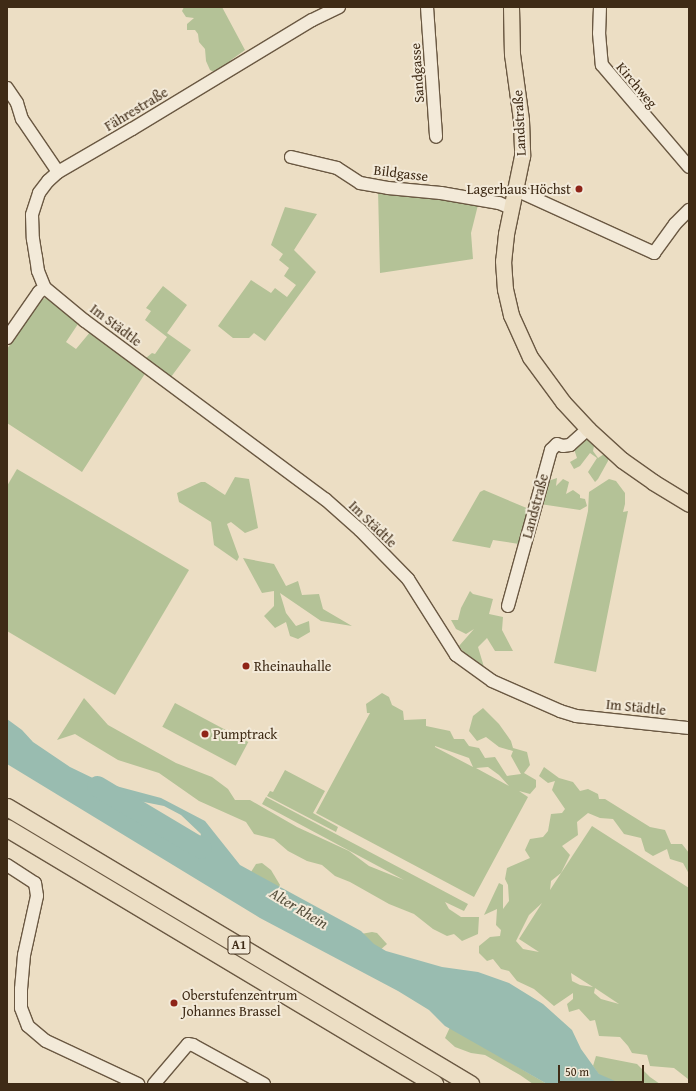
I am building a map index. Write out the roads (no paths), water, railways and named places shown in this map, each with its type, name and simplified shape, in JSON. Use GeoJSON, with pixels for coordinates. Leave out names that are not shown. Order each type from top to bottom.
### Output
{"type":"FeatureCollection","features":[{"type":"Feature","properties":{"kind":"highway","name":"A1"},"geometry":{"type":"LineString","coordinates":[[7,807],[470,1084]]}},
{"type":"Feature","properties":{"kind":"highway","name":"A1"},"geometry":{"type":"LineString","coordinates":[[7,828],[434,1084]]}},
{"type":"Feature","properties":{"kind":"main road","name":"Landstraße"},"geometry":{"type":"LineString","coordinates":[[511,7],[512,54],[521,120],[522,156],[511,208],[503,261],[505,289],[511,314],[530,357],[563,402],[588,429],[622,460],[653,482],[689,504]]}},
{"type":"Feature","properties":{"kind":"street","name":"Fährestraße"},"geometry":{"type":"LineString","coordinates":[[45,288],[37,264],[33,239],[32,215],[39,193],[58,172],[136,127],[312,20],[339,7]]}},
{"type":"Feature","properties":{"kind":"street","name":"Sandgasse"},"geometry":{"type":"LineString","coordinates":[[427,7],[436,137]]}},
{"type":"Feature","properties":{"kind":"street","name":"Kirchweg"},"geometry":{"type":"LineString","coordinates":[[600,7],[599,38],[602,65],[689,167]]}},
{"type":"Feature","properties":{"kind":"street"},"geometry":{"type":"LineString","coordinates":[[7,88],[17,103],[22,119],[29,131],[58,172]]}},
{"type":"Feature","properties":{"kind":"street","name":"Bildgasse"},"geometry":{"type":"LineString","coordinates":[[291,157],[337,168],[360,183],[388,188],[441,193],[499,204],[511,208]]}},
{"type":"Feature","properties":{"kind":"street"},"geometry":{"type":"LineString","coordinates":[[516,190],[654,254],[675,224],[689,210]]}},
{"type":"Feature","properties":{"kind":"street"},"geometry":{"type":"LineString","coordinates":[[7,338],[39,292],[45,288]]}},
{"type":"Feature","properties":{"kind":"street","name":"Im Städtle"},"geometry":{"type":"LineString","coordinates":[[45,288],[85,322],[331,504],[360,530],[408,579],[456,655],[492,682],[560,711],[576,716],[689,728]]}},
{"type":"Feature","properties":{"kind":"street","name":"Landstraße"},"geometry":{"type":"LineString","coordinates":[[508,606],[551,450],[557,444],[563,446],[570,445],[588,429]]}},
{"type":"Feature","properties":{"kind":"street"},"geometry":{"type":"LineString","coordinates":[[7,865],[35,883],[37,896],[24,955],[21,989],[21,1008],[28,1026],[46,1041],[138,1084]]}},
{"type":"Feature","properties":{"kind":"street"},"geometry":{"type":"LineString","coordinates":[[154,1084],[188,1044],[193,1045],[264,1084]]}},
{"type":"Feature","properties":{"kind":"water"},"geometry":{"type":"Polygon","coordinates":[[[7,719],[22,730],[33,742],[70,767],[101,782],[161,798],[205,821],[240,865],[361,931],[374,944],[386,951],[442,967],[478,972],[509,983],[543,1004],[572,1030],[581,1049],[599,1074],[622,1084],[547,1084],[445,1026],[429,1010],[398,991],[260,918],[7,764],[7,719]],[[124,798],[122,802],[155,818],[158,826],[163,829],[199,839],[201,834],[181,815],[164,806],[124,798]]]}},
{"type":"Feature","properties":{"kind":"waterway","name":"Alter Rhein"},"geometry":{"type":"LineString","coordinates":[[97,786],[201,848]]}},
{"type":"Feature","properties":{"kind":"place","name":"Lagerhaus Höchst"},"geometry":{"type":"Point","coordinates":[579,189]}},
{"type":"Feature","properties":{"kind":"place","name":"Rheinauhalle"},"geometry":{"type":"Point","coordinates":[246,666]}},
{"type":"Feature","properties":{"kind":"place","name":"Pumptrack"},"geometry":{"type":"Point","coordinates":[205,734]}},
{"type":"Feature","properties":{"kind":"place","name":"Oberstufenzentrum Johannes Brassel"},"geometry":{"type":"Point","coordinates":[174,1003]}}]}
